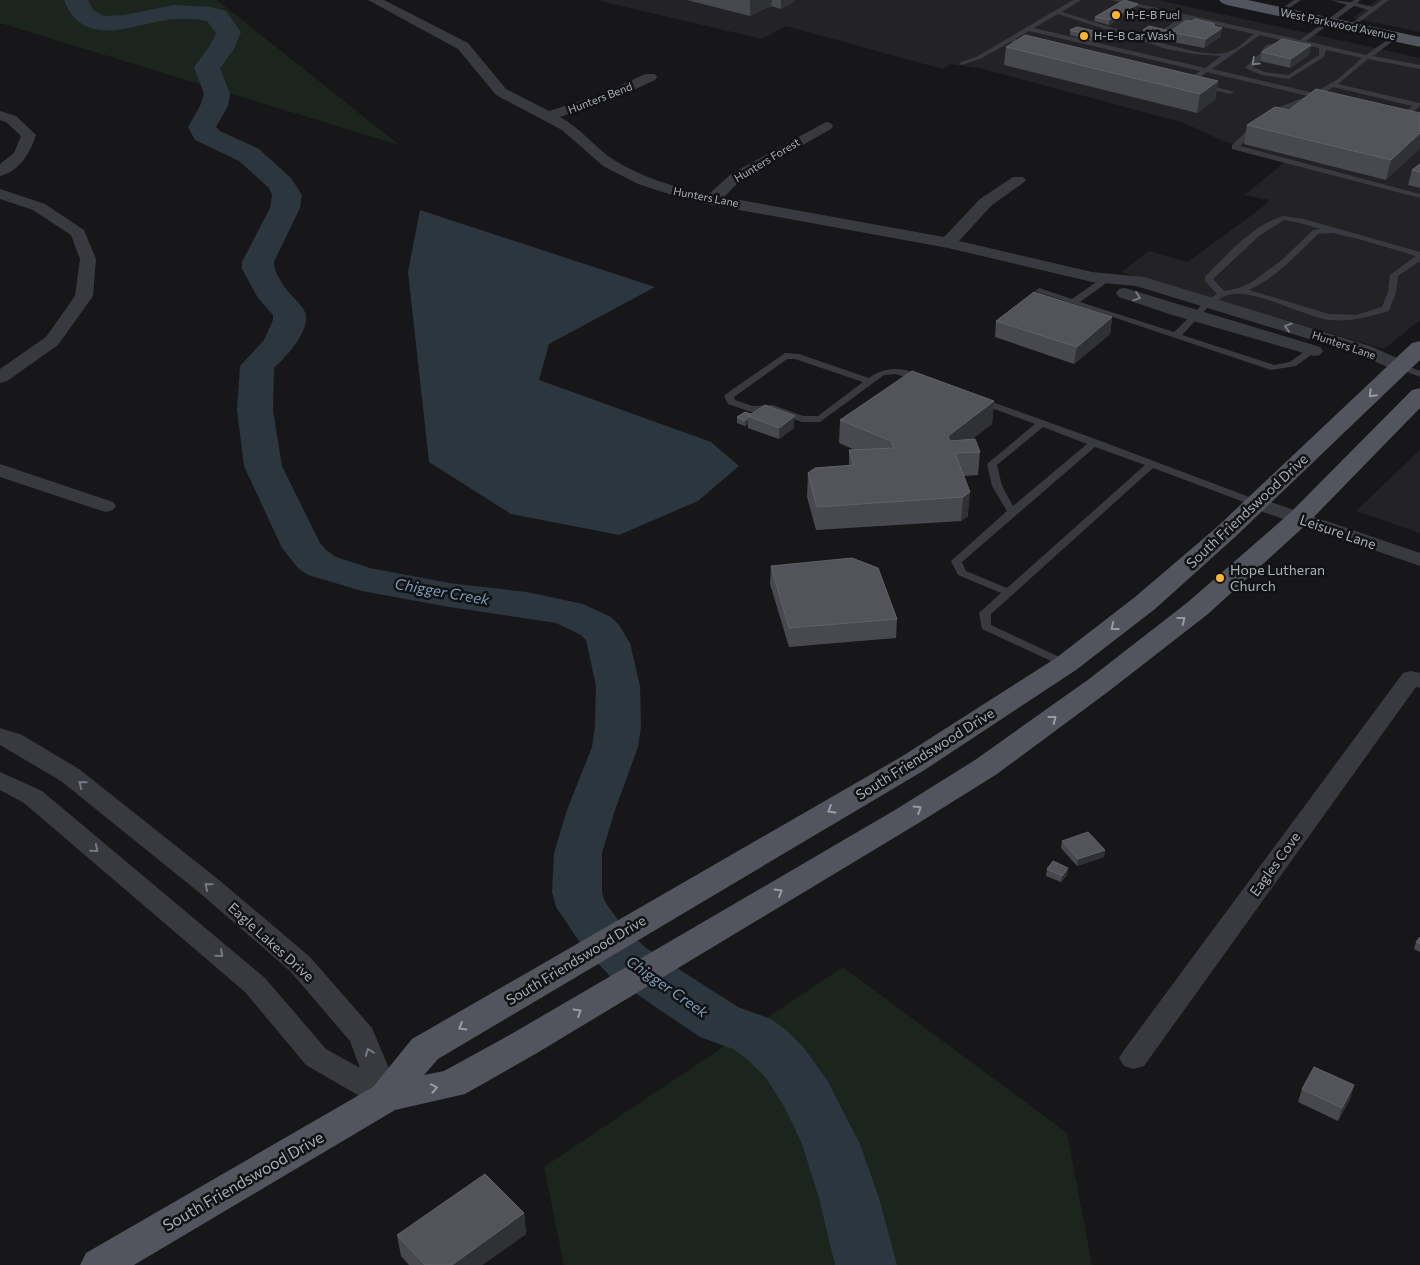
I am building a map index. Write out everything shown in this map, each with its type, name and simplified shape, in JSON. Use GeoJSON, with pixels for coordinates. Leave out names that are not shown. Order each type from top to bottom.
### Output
{"type":"FeatureCollection","features":[{"type":"Feature","properties":{"kind":"main road","name":"West Parkwood Avenue"},"geometry":{"type":"LineString","coordinates":[[1236,1],[1420,42]]}},
{"type":"Feature","properties":{"kind":"main road","name":"South Friendswood Drive"},"geometry":{"type":"LineString","coordinates":[[386,1097],[425,1049],[912,764],[1066,664],[1145,603],[1256,503],[1410,370],[1420,348]]}},
{"type":"Feature","properties":{"kind":"main road","name":"South Friendswood Drive"},"geometry":{"type":"LineString","coordinates":[[100,1265],[386,1097],[452,1084],[536,1037],[906,817],[986,767],[1198,608],[1299,518],[1420,395]]}},
{"type":"Feature","properties":{"kind":"street","name":"Hunters Lane"},"geometry":{"type":"LineString","coordinates":[[374,0],[463,46],[501,92],[567,127],[608,163],[626,173],[665,189],[712,200],[777,210],[948,243],[1097,280],[1138,281],[1215,298],[1364,350],[1410,370]]}},
{"type":"Feature","properties":{"kind":"street","name":"Hunters Bend"},"geometry":{"type":"LineString","coordinates":[[549,116],[607,97],[650,77]]}},
{"type":"Feature","properties":{"kind":"street"},"geometry":{"type":"LineString","coordinates":[[0,115],[11,119],[29,135],[21,155],[0,171]]}},
{"type":"Feature","properties":{"kind":"street","name":"Hunters Forest"},"geometry":{"type":"LineString","coordinates":[[712,200],[736,177],[826,126]]}},
{"type":"Feature","properties":{"kind":"street"},"geometry":{"type":"LineString","coordinates":[[948,243],[986,202],[1018,180]]}},
{"type":"Feature","properties":{"kind":"street"},"geometry":{"type":"LineString","coordinates":[[0,194],[39,207],[78,233],[88,259],[84,296],[52,341],[0,377]]}},
{"type":"Feature","properties":{"kind":"street","name":"Hunters Lane"},"geometry":{"type":"LineString","coordinates":[[1097,280],[1116,290],[1358,364],[1410,370]]}},
{"type":"Feature","properties":{"kind":"street"},"geometry":{"type":"LineString","coordinates":[[0,470],[106,506]]}},
{"type":"Feature","properties":{"kind":"street","name":"Leisure Lane"},"geometry":{"type":"LineString","coordinates":[[1256,503],[1420,560]]}},
{"type":"Feature","properties":{"kind":"street","name":"Eagles Cove"},"geometry":{"type":"LineString","coordinates":[[1134,1058],[1411,678],[1420,681]]}},
{"type":"Feature","properties":{"kind":"street","name":"Eagle Lakes Drive"},"geometry":{"type":"LineString","coordinates":[[0,736],[13,741],[70,775],[210,887],[300,964],[362,1036],[386,1097]]}},
{"type":"Feature","properties":{"kind":"street"},"geometry":{"type":"LineString","coordinates":[[0,780],[33,797],[255,984],[316,1057],[386,1097]]}},
{"type":"Feature","properties":{"kind":"lane"},"geometry":{"type":"LineString","coordinates":[[962,63],[980,57],[1078,0]]}},
{"type":"Feature","properties":{"kind":"lane"},"geometry":{"type":"LineString","coordinates":[[1113,0],[1298,42],[1420,67]]}},
{"type":"Feature","properties":{"kind":"lane"},"geometry":{"type":"LineString","coordinates":[[1280,12],[1298,0]]}},
{"type":"Feature","properties":{"kind":"lane"},"geometry":{"type":"LineString","coordinates":[[1334,0],[1356,2],[1374,9]]}},
{"type":"Feature","properties":{"kind":"lane"},"geometry":{"type":"LineString","coordinates":[[1350,27],[1386,0]]}},
{"type":"Feature","properties":{"kind":"lane"},"geometry":{"type":"LineString","coordinates":[[1323,46],[1322,56],[1289,77],[1264,74],[1248,68],[1263,54],[1268,46],[1298,42],[1356,2]]}},
{"type":"Feature","properties":{"kind":"lane"},"geometry":{"type":"LineString","coordinates":[[1056,12],[1151,41],[1212,56],[1229,54]]}},
{"type":"Feature","properties":{"kind":"lane"},"geometry":{"type":"LineString","coordinates":[[1151,41],[1186,17]]}},
{"type":"Feature","properties":{"kind":"lane"},"geometry":{"type":"LineString","coordinates":[[1028,29],[1319,96]]}},
{"type":"Feature","properties":{"kind":"lane"},"geometry":{"type":"LineString","coordinates":[[1179,79],[1193,79],[1260,33]]}},
{"type":"Feature","properties":{"kind":"lane"},"geometry":{"type":"LineString","coordinates":[[1395,37],[1367,56],[1319,96],[1272,113],[1235,148],[1420,196]]}},
{"type":"Feature","properties":{"kind":"lane"},"geometry":{"type":"LineString","coordinates":[[1009,40],[1038,47]]}},
{"type":"Feature","properties":{"kind":"lane"},"geometry":{"type":"LineString","coordinates":[[1193,79],[1198,85],[1230,92]]}},
{"type":"Feature","properties":{"kind":"lane"},"geometry":{"type":"LineString","coordinates":[[1332,85],[1418,104]]}},
{"type":"Feature","properties":{"kind":"lane"},"geometry":{"type":"LineString","coordinates":[[1404,117],[1418,104]]}},
{"type":"Feature","properties":{"kind":"lane"},"geometry":{"type":"LineString","coordinates":[[1215,298],[1208,279],[1230,256],[1269,224],[1283,218],[1364,238],[1420,256]]}},
{"type":"Feature","properties":{"kind":"lane"},"geometry":{"type":"LineString","coordinates":[[1177,335],[1215,298],[1255,284],[1286,261],[1316,232],[1333,231]]}},
{"type":"Feature","properties":{"kind":"lane"},"geometry":{"type":"LineString","coordinates":[[1241,290],[1328,317],[1358,318],[1386,309],[1392,292],[1394,275],[1420,256]]}},
{"type":"Feature","properties":{"kind":"lane"},"geometry":{"type":"LineString","coordinates":[[1074,302],[1097,280]]}},
{"type":"Feature","properties":{"kind":"lane"},"geometry":{"type":"LineString","coordinates":[[1039,292],[1177,335],[1274,368],[1293,364],[1312,350]]}},
{"type":"Feature","properties":{"kind":"lane"},"geometry":{"type":"LineString","coordinates":[[869,381],[796,356],[785,356],[729,396],[730,402],[751,409],[773,408],[802,419],[820,418],[881,373],[897,371],[933,384]]}},
{"type":"Feature","properties":{"kind":"lane"},"geometry":{"type":"LineString","coordinates":[[970,397],[1256,503]]}},
{"type":"Feature","properties":{"kind":"lane"},"geometry":{"type":"LineString","coordinates":[[1012,512],[997,486],[992,464],[1042,423]]}},
{"type":"Feature","properties":{"kind":"lane"},"geometry":{"type":"LineString","coordinates":[[1008,592],[962,573],[956,561],[1094,442]]}},
{"type":"Feature","properties":{"kind":"lane"},"geometry":{"type":"LineString","coordinates":[[1066,664],[986,626],[985,613],[1090,522],[1152,464]]}},
{"type":"Feature","properties":{"kind":"shaded area"},"geometry":{"type":"Polygon","coordinates":[[[0,0],[217,0],[399,145],[0,23],[0,0]]]}},
{"type":"Feature","properties":{"kind":"shaded area"},"geometry":{"type":"Polygon","coordinates":[[[596,0],[1158,0],[1420,58],[1420,320],[1384,349],[1121,272],[1149,251],[1188,262],[1264,206],[1269,200],[1245,195],[1287,160],[1223,141],[1184,123],[984,69],[951,64],[942,69],[786,26],[762,39],[596,0]]]}},
{"type":"Feature","properties":{"kind":"shaded area"},"geometry":{"type":"Polygon","coordinates":[[[1377,0],[1420,0],[1420,32],[1353,18],[1377,0]]]}},
{"type":"Feature","properties":{"kind":"shaded area"},"geometry":{"type":"Polygon","coordinates":[[[420,210],[655,287],[549,344],[539,380],[711,442],[739,466],[698,501],[619,535],[511,514],[429,462],[408,272],[420,210]]]}},
{"type":"Feature","properties":{"kind":"shaded area"},"geometry":{"type":"Polygon","coordinates":[[[1420,450],[1420,533],[1356,511],[1420,450]]]}},
{"type":"Feature","properties":{"kind":"shaded area"},"geometry":{"type":"Polygon","coordinates":[[[843,967],[1067,1133],[1092,1265],[564,1265],[544,1167],[843,967]]]}},
{"type":"Feature","properties":{"kind":"building"},"geometry":{"type":"Polygon","coordinates":[[[1124,0],[1138,4],[1109,20],[1095,17],[1124,0]]]}},
{"type":"Feature","properties":{"kind":"building"},"geometry":{"type":"Polygon","coordinates":[[[1195,19],[1215,24],[1212,26],[1222,28],[1206,39],[1169,32],[1187,20],[1192,21],[1195,19]]]}},
{"type":"Feature","properties":{"kind":"building"},"geometry":{"type":"Polygon","coordinates":[[[1149,26],[1170,31],[1169,36],[1143,30],[1149,26]]]}},
{"type":"Feature","properties":{"kind":"building"},"geometry":{"type":"Polygon","coordinates":[[[1077,27],[1099,32],[1092,36],[1070,30],[1077,27]]]}},
{"type":"Feature","properties":{"kind":"building"},"geometry":{"type":"Polygon","coordinates":[[[1025,35],[1218,81],[1200,94],[1006,47],[1025,35]]]}},
{"type":"Feature","properties":{"kind":"building"},"geometry":{"type":"Polygon","coordinates":[[[1282,39],[1311,45],[1291,59],[1262,52],[1282,39]]]}},
{"type":"Feature","properties":{"kind":"building"},"geometry":{"type":"Polygon","coordinates":[[[1316,89],[1420,113],[1420,133],[1391,160],[1247,125],[1275,107],[1289,110],[1316,89]]]}},
{"type":"Feature","properties":{"kind":"building"},"geometry":{"type":"Polygon","coordinates":[[[1420,164],[1420,172],[1412,170],[1420,164]]]}},
{"type":"Feature","properties":{"kind":"building"},"geometry":{"type":"Polygon","coordinates":[[[1034,292],[1112,317],[1077,347],[996,321],[1034,292]]]}},
{"type":"Feature","properties":{"kind":"building"},"geometry":{"type":"Polygon","coordinates":[[[912,371],[994,401],[948,436],[950,441],[975,439],[980,452],[955,453],[970,492],[963,497],[817,507],[808,473],[815,468],[854,465],[849,450],[894,448],[891,441],[840,420],[912,371]]]}},
{"type":"Feature","properties":{"kind":"building"},"geometry":{"type":"Polygon","coordinates":[[[765,405],[795,416],[779,428],[748,416],[765,405]]]}},
{"type":"Feature","properties":{"kind":"building"},"geometry":{"type":"Polygon","coordinates":[[[745,412],[751,414],[745,421],[737,417],[745,412]]]}},
{"type":"Feature","properties":{"kind":"building"},"geometry":{"type":"Polygon","coordinates":[[[852,558],[878,568],[897,619],[789,628],[771,566],[852,558]]]}},
{"type":"Feature","properties":{"kind":"building"},"geometry":{"type":"Polygon","coordinates":[[[1088,832],[1105,850],[1078,859],[1062,841],[1088,832]]]}},
{"type":"Feature","properties":{"kind":"building"},"geometry":{"type":"Polygon","coordinates":[[[1053,861],[1068,868],[1062,876],[1047,869],[1053,861]]]}},
{"type":"Feature","properties":{"kind":"building"},"geometry":{"type":"Polygon","coordinates":[[[1314,1067],[1354,1085],[1342,1108],[1302,1089],[1314,1067]]]}},
{"type":"Feature","properties":{"kind":"building"},"geometry":{"type":"Polygon","coordinates":[[[485,1174],[524,1213],[452,1265],[425,1265],[397,1235],[485,1174]]]}},
{"type":"Feature","properties":{"kind":"waterway","name":"Chigger Creek"},"geometry":{"type":"LineString","coordinates":[[76,0],[79,8],[85,15],[96,22],[114,23],[167,13],[196,12],[217,16],[220,23],[229,32],[221,49],[207,67],[217,94],[214,106],[202,127],[205,134],[210,137],[249,155],[281,184],[287,195],[285,208],[258,262],[258,269],[274,298],[289,312],[290,320],[279,344],[257,366],[255,410],[263,466],[302,548],[322,566],[362,579],[449,595],[527,605],[568,613],[596,626],[604,634],[609,643],[618,686],[618,727],[615,747],[591,810],[578,853],[577,892],[581,907],[603,937],[628,962],[719,1022],[752,1034],[767,1045],[785,1063],[807,1096],[831,1144],[849,1198],[866,1265]]}},
{"type":"Feature","properties":{"kind":"place","name":"H-E-B Fuel"},"geometry":{"type":"Point","coordinates":[1116,15]}},
{"type":"Feature","properties":{"kind":"place","name":"H-E-B Car Wash"},"geometry":{"type":"Point","coordinates":[1084,36]}},
{"type":"Feature","properties":{"kind":"place","name":"Hope Lutheran Church"},"geometry":{"type":"Point","coordinates":[1220,578]}}]}
